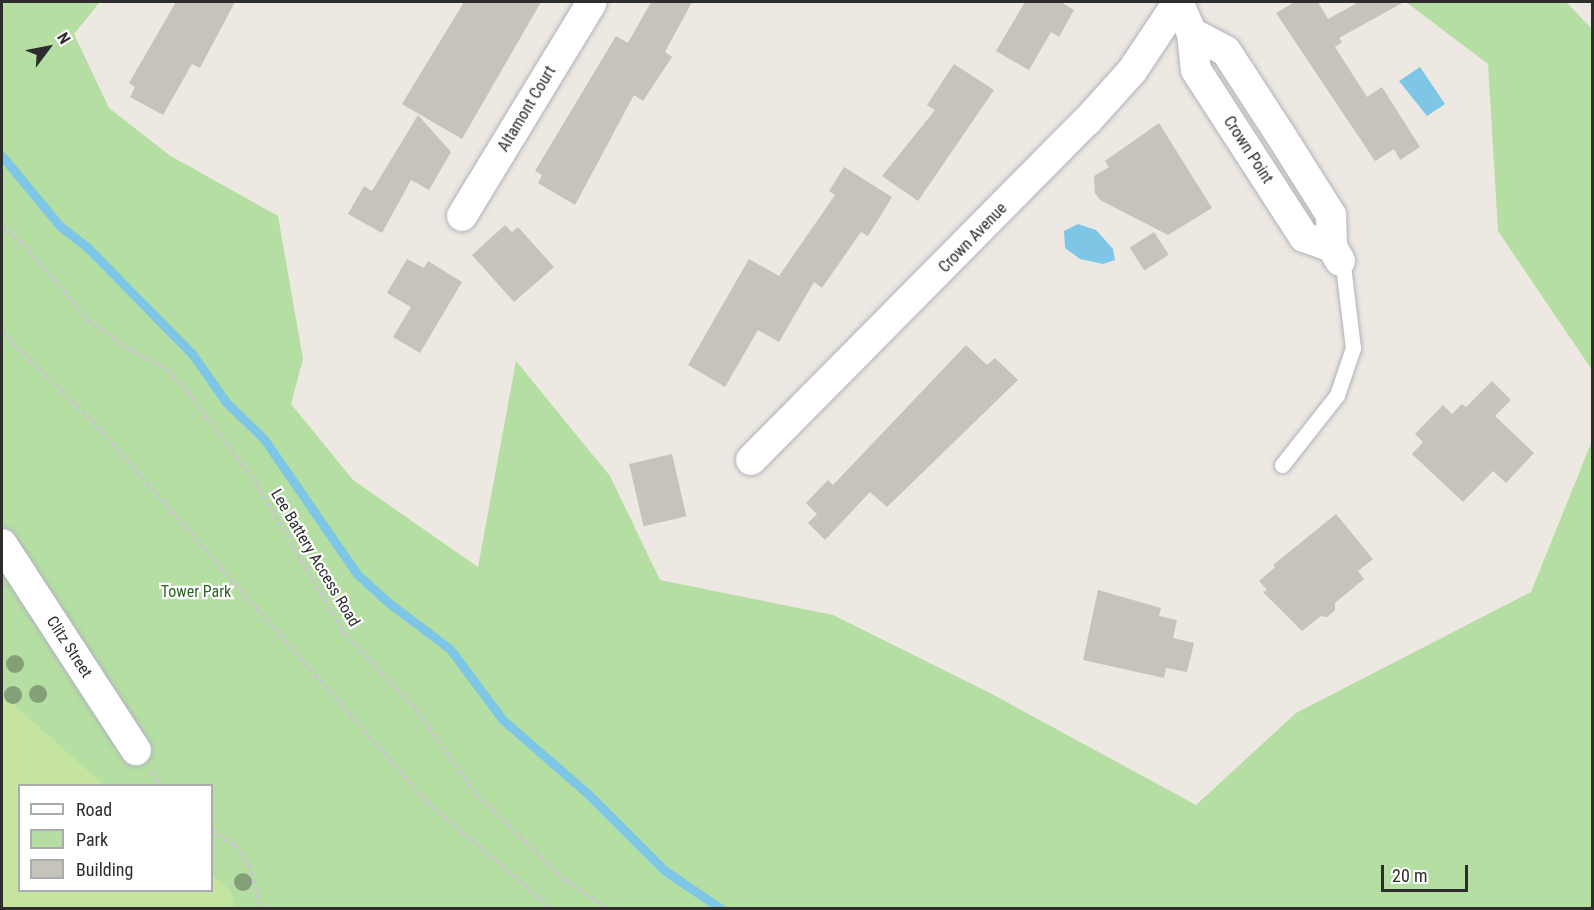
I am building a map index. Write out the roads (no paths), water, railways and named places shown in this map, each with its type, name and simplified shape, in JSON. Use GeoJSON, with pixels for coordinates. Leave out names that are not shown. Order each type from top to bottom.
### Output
{"type":"FeatureCollection","features":[{"type":"Feature","properties":{"kind":"street","name":"Altamont Court"},"geometry":{"type":"LineString","coordinates":[[462,216],[592,2]]}},
{"type":"Feature","properties":{"kind":"street","name":"Crown Point"},"geometry":{"type":"LineString","coordinates":[[1178,2],[1192,33],[1196,70],[1304,237],[1337,256]]}},
{"type":"Feature","properties":{"kind":"street","name":"Crown Avenue"},"geometry":{"type":"LineString","coordinates":[[751,460],[1087,121],[1132,71],[1178,2]]}},
{"type":"Feature","properties":{"kind":"street","name":"Clitz Street"},"geometry":{"type":"LineString","coordinates":[[2,544],[136,750]]}},
{"type":"Feature","properties":{"kind":"lane"},"geometry":{"type":"LineString","coordinates":[[1282,465],[1337,395],[1353,348],[1337,256]]}},
{"type":"Feature","properties":{"kind":"water"},"geometry":{"type":"Polygon","coordinates":[[[1420,67],[1445,104],[1427,116],[1399,81],[1420,67]]]}},
{"type":"Feature","properties":{"kind":"water"},"geometry":{"type":"Polygon","coordinates":[[[1078,224],[1096,230],[1113,249],[1115,260],[1103,264],[1080,259],[1065,248],[1064,231],[1078,224]]]}},
{"type":"Feature","properties":{"kind":"waterway"},"geometry":{"type":"LineString","coordinates":[[2,156],[60,226],[88,248],[193,355],[226,402],[264,439],[357,574],[389,603],[450,649],[503,720],[588,794],[664,870],[720,908]]}},
{"type":"Feature","properties":{"kind":"park label","name":"Tower Park"},"geometry":{"type":"Point","coordinates":[196,592]}}]}
